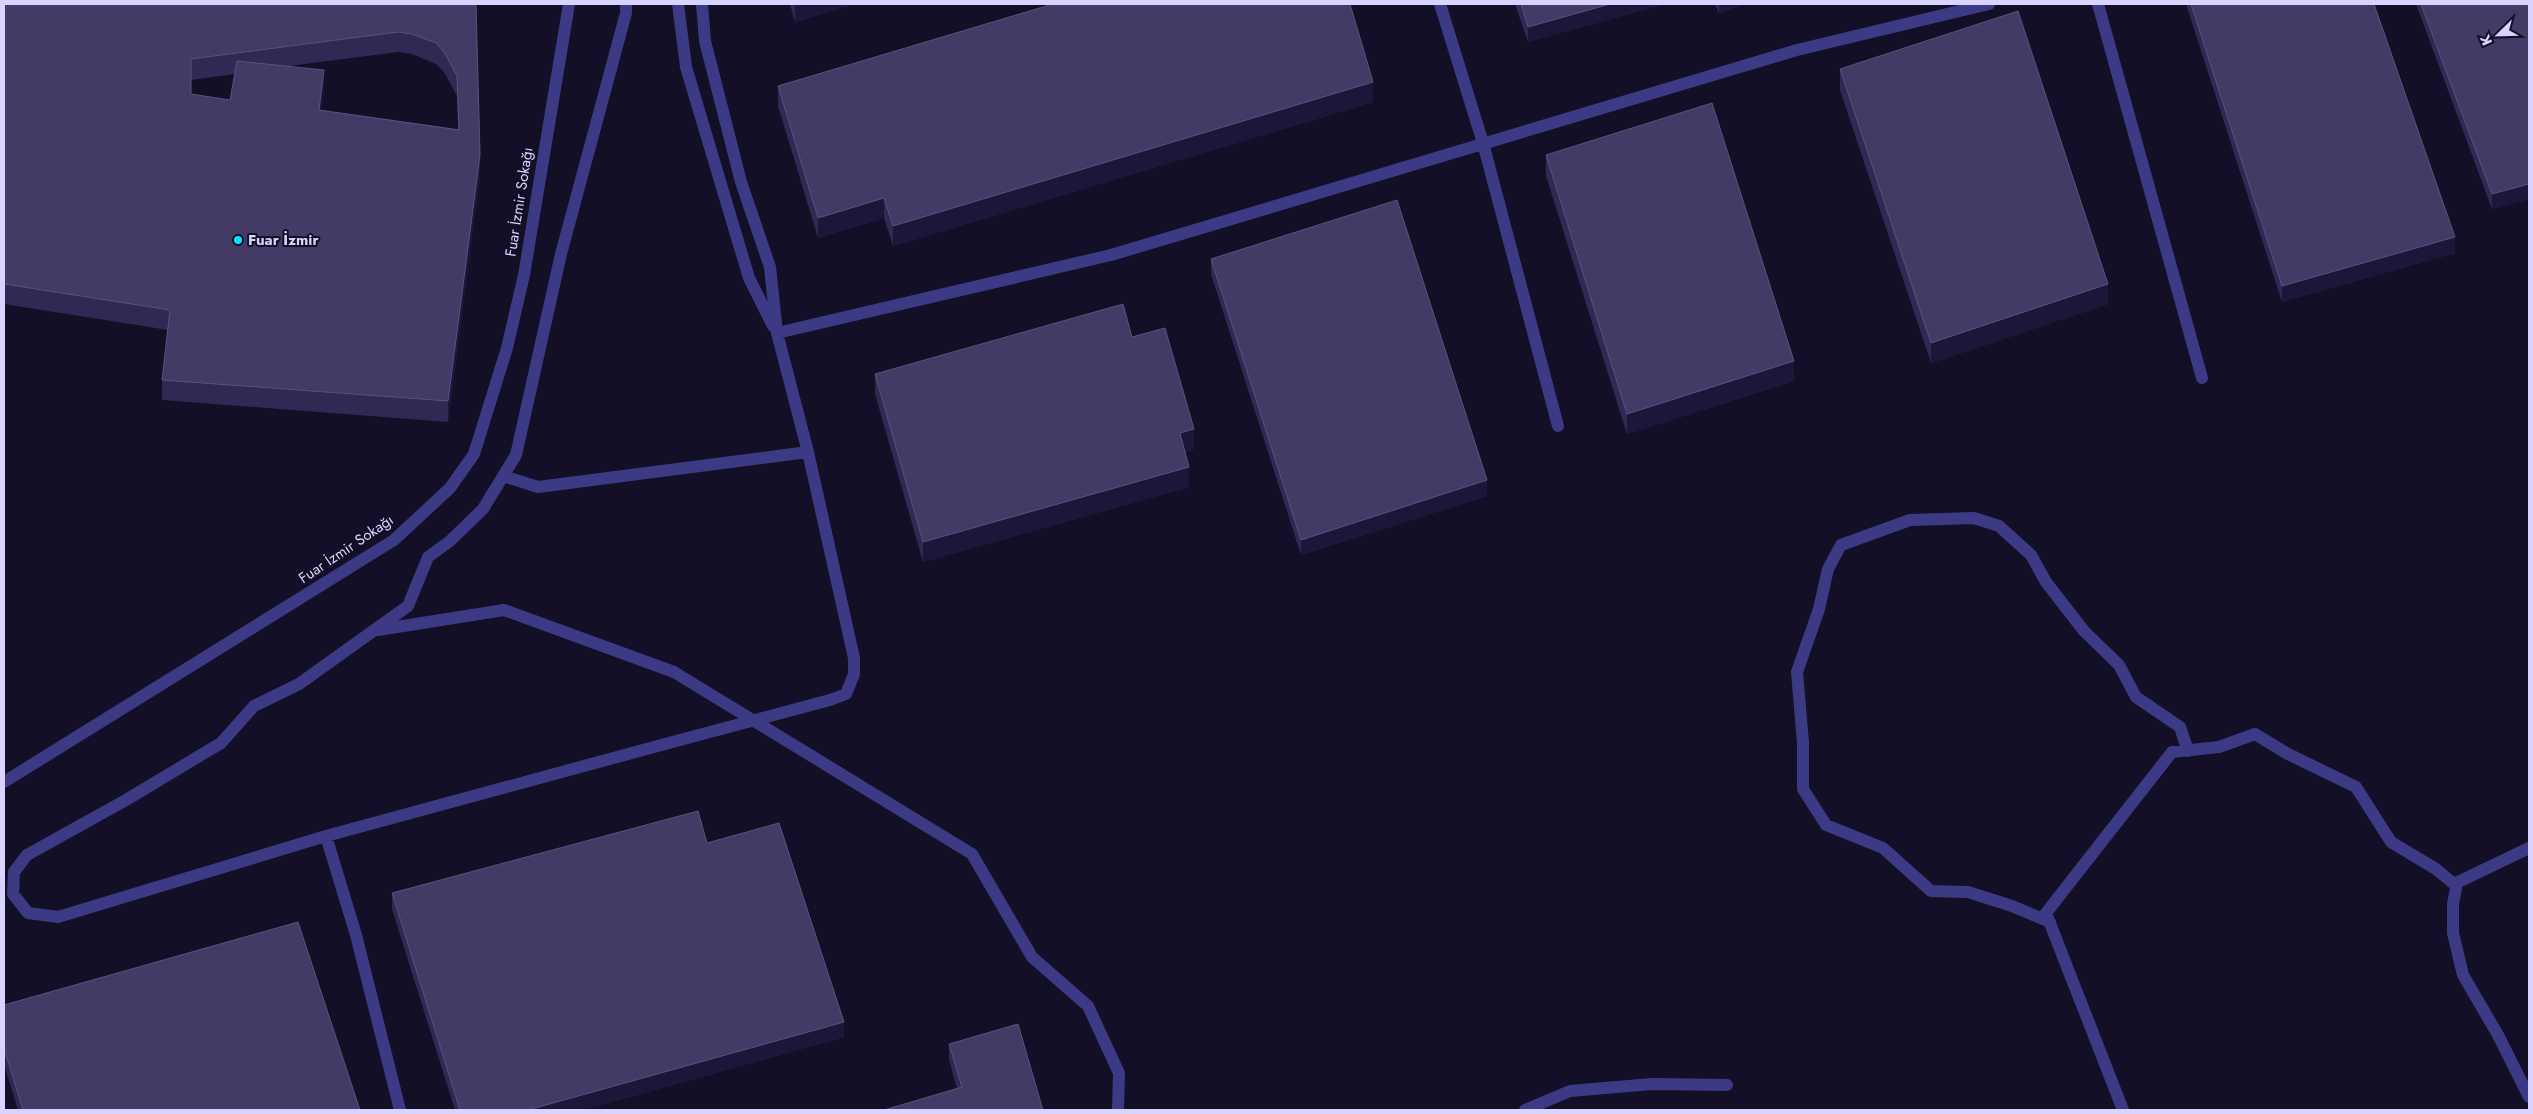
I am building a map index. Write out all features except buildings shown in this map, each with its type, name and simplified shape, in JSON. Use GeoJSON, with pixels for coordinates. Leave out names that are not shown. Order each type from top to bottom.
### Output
{"type":"FeatureCollection","features":[{"type":"Feature","properties":{"kind":"street","name":"Fuar İzmir Sokağı"},"geometry":{"type":"LineString","coordinates":[[4,782],[394,540],[450,488],[474,454],[507,348],[524,275],[569,4]]}},
{"type":"Feature","properties":{"kind":"street"},"geometry":{"type":"LineString","coordinates":[[626,4],[626,13],[561,254],[516,455],[483,509],[450,540],[428,557],[408,606],[299,684],[254,706],[220,743],[126,800],[27,855],[14,872],[13,894],[28,912],[58,917],[326,836],[830,700],[846,694],[854,674],[854,658],[808,452],[777,333],[770,267],[741,182],[705,40],[702,4]]}},
{"type":"Feature","properties":{"kind":"street"},"geometry":{"type":"LineString","coordinates":[[678,4],[686,67],[749,278],[777,333]]}},
{"type":"Feature","properties":{"kind":"street"},"geometry":{"type":"LineString","coordinates":[[1440,4],[1483,143],[1558,426]]}},
{"type":"Feature","properties":{"kind":"street"},"geometry":{"type":"LineString","coordinates":[[777,333],[1111,255],[1797,50],[1989,4]]}},
{"type":"Feature","properties":{"kind":"street"},"geometry":{"type":"LineString","coordinates":[[2098,4],[2202,378]]}},
{"type":"Feature","properties":{"kind":"street"},"geometry":{"type":"LineString","coordinates":[[503,476],[538,487],[808,452]]}},
{"type":"Feature","properties":{"kind":"street"},"geometry":{"type":"LineString","coordinates":[[2050,922],[2012,906],[1968,892],[1931,891],[1883,848],[1826,825],[1804,789],[1803,743],[1797,672],[1819,609],[1828,569],[1841,545],[1910,520],[1974,518],[1999,526],[2031,555],[2046,582],[2084,631],[2119,665],[2136,697],[2180,727],[2188,751]]}},
{"type":"Feature","properties":{"kind":"street"},"geometry":{"type":"LineString","coordinates":[[374,630],[504,610],[674,672],[972,854],[1032,957],[1088,1006],[1119,1073],[1118,1110]]}},
{"type":"Feature","properties":{"kind":"street"},"geometry":{"type":"LineString","coordinates":[[2123,1110],[2046,914],[2172,752],[2219,747],[2254,734],[2288,754],[2356,787],[2391,842],[2436,869],[2454,884],[2529,848]]}},
{"type":"Feature","properties":{"kind":"street"},"geometry":{"type":"LineString","coordinates":[[326,836],[356,934],[400,1110]]}},
{"type":"Feature","properties":{"kind":"street"},"geometry":{"type":"LineString","coordinates":[[2457,883],[2453,904],[2453,933],[2463,974],[2498,1035],[2529,1098]]}},
{"type":"Feature","properties":{"kind":"street"},"geometry":{"type":"LineString","coordinates":[[1525,1110],[1570,1091],[1652,1084],[1727,1085]]}},
{"type":"Feature","properties":{"kind":"place","name":"Fuar İzmir"},"geometry":{"type":"Point","coordinates":[238,240]}}]}
